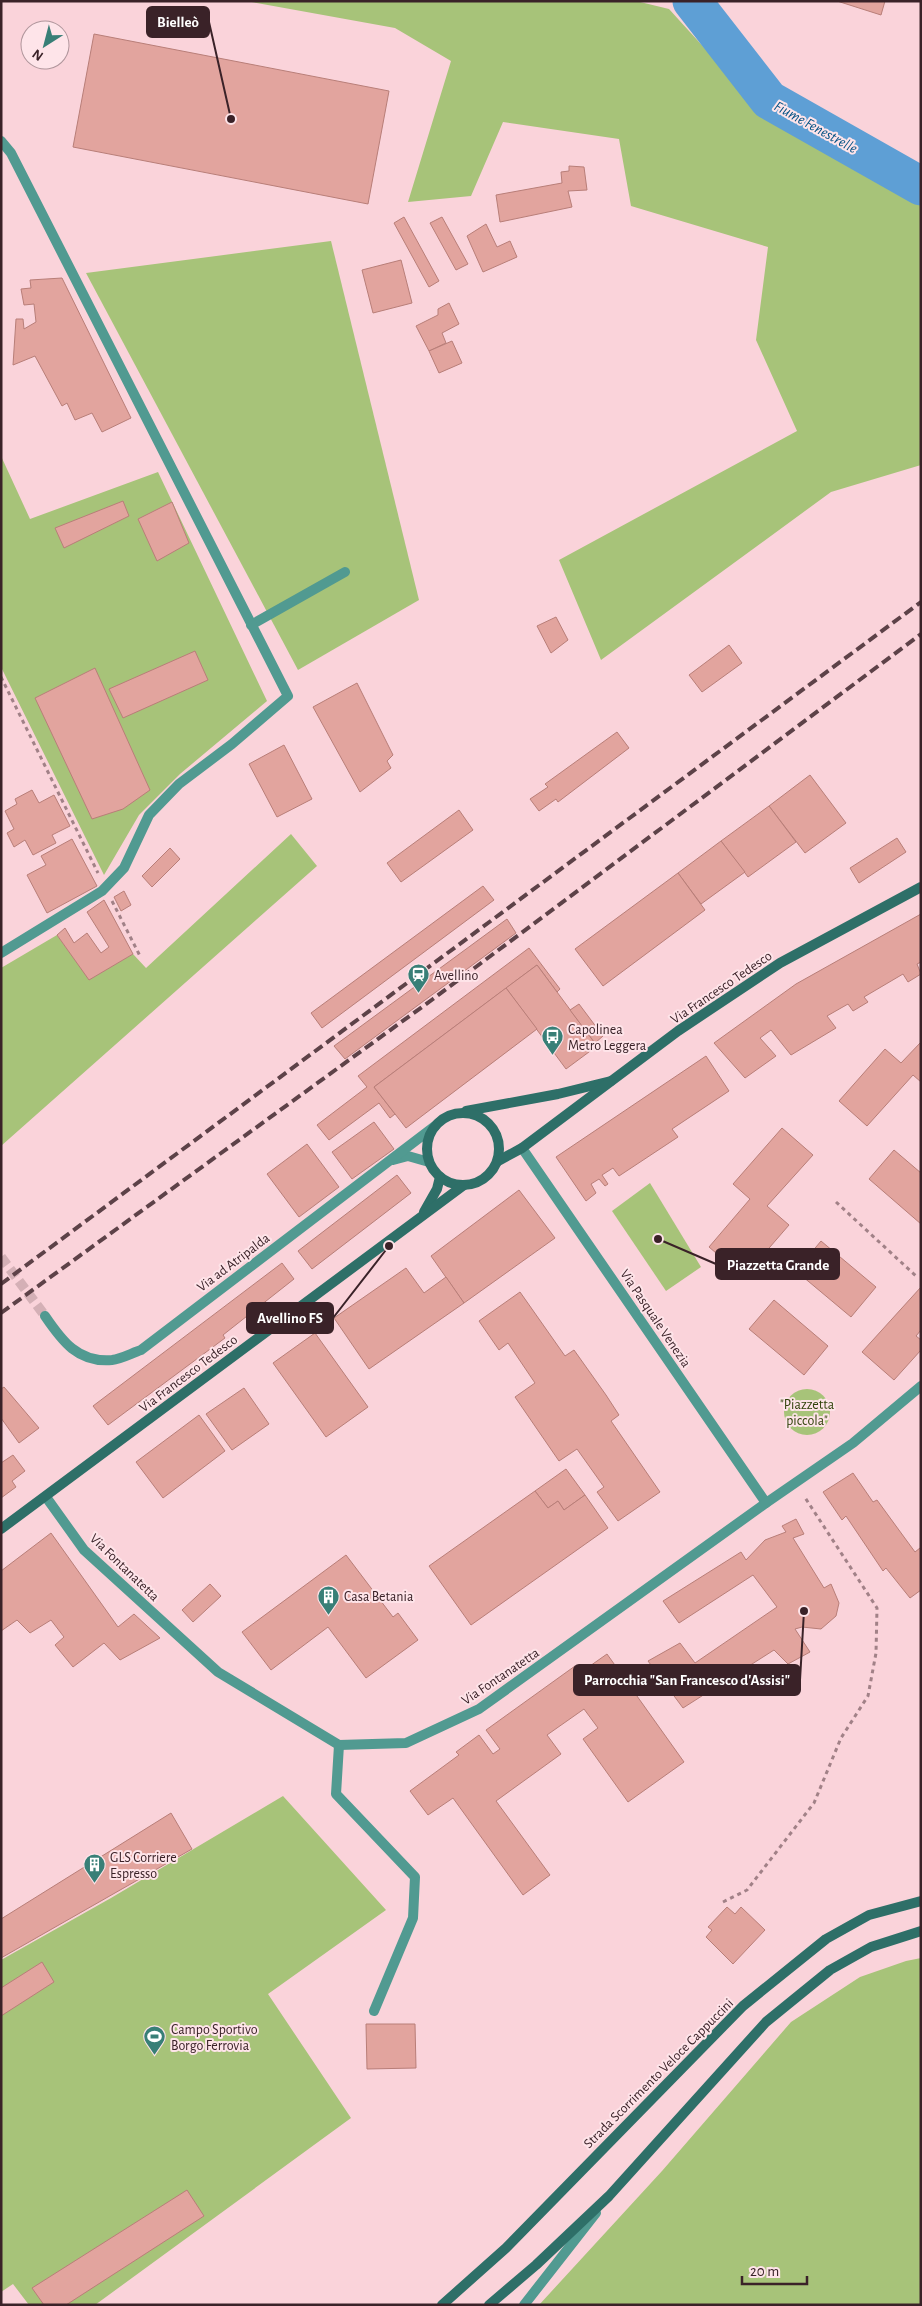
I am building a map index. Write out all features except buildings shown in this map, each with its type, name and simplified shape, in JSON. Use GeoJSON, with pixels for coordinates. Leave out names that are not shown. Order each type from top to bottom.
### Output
{"type":"FeatureCollection","features":[{"type":"Feature","properties":{"kind":"street"},"geometry":{"type":"LineString","coordinates":[[1,141],[12,152],[288,696],[232,744],[179,784],[167,796],[149,815],[124,868],[105,888],[1,953]]}},
{"type":"Feature","properties":{"kind":"street"},"geometry":{"type":"LineString","coordinates":[[251,625],[344,572]]}},
{"type":"Feature","properties":{"kind":"street","name":"Via Francesco Tedesco"},"geometry":{"type":"LineString","coordinates":[[498,1161],[522,1148],[678,1031],[780,963],[921,887]]}},
{"type":"Feature","properties":{"kind":"street"},"geometry":{"type":"LineString","coordinates":[[458,1113],[471,1113],[482,1118],[492,1126],[498,1137],[500,1149],[498,1161],[493,1171],[485,1179],[464,1186],[440,1177],[429,1162],[427,1149],[429,1137],[441,1120],[458,1113],[558,1094],[614,1080]]}},
{"type":"Feature","properties":{"kind":"street","name":"Via ad Atripalda"},"geometry":{"type":"LineString","coordinates":[[45,1316],[64,1344],[80,1354],[94,1359],[113,1360],[141,1350],[435,1126]]}},
{"type":"Feature","properties":{"kind":"street","name":"Via Pasquale Venezia"},"geometry":{"type":"LineString","coordinates":[[522,1148],[766,1503]]}},
{"type":"Feature","properties":{"kind":"street"},"geometry":{"type":"LineString","coordinates":[[385,1163],[408,1156],[429,1162]]}},
{"type":"Feature","properties":{"kind":"street"},"geometry":{"type":"LineString","coordinates":[[423,1214],[437,1189],[440,1177]]}},
{"type":"Feature","properties":{"kind":"street","name":"Via Francesco Tedesco"},"geometry":{"type":"LineString","coordinates":[[1,1530],[423,1214],[464,1186]]}},
{"type":"Feature","properties":{"kind":"street","name":"Via Fontanatetta"},"geometry":{"type":"LineString","coordinates":[[46,1497],[84,1550],[218,1672],[339,1745],[406,1743],[479,1709],[766,1503],[853,1443],[921,1386]]}},
{"type":"Feature","properties":{"kind":"street"},"geometry":{"type":"LineString","coordinates":[[339,1745],[336,1794],[415,1877],[413,1918],[374,2011]]}},
{"type":"Feature","properties":{"kind":"street","name":"Strada Scorrimento Veloce Cappuccini"},"geometry":{"type":"LineString","coordinates":[[442,2305],[506,2248],[743,2006],[826,1938],[869,1915],[921,1901]]}},
{"type":"Feature","properties":{"kind":"street"},"geometry":{"type":"LineString","coordinates":[[524,2305],[609,2196],[766,2022],[830,1970],[871,1947],[921,1931]]}},
{"type":"Feature","properties":{"kind":"street"},"geometry":{"type":"LineString","coordinates":[[489,2305],[536,2265],[609,2196]]}},
{"type":"Feature","properties":{"kind":"path"},"geometry":{"type":"LineString","coordinates":[[1,677],[140,956]]}},
{"type":"Feature","properties":{"kind":"path"},"geometry":{"type":"LineString","coordinates":[[836,1202],[916,1276]]}},
{"type":"Feature","properties":{"kind":"path"},"geometry":{"type":"LineString","coordinates":[[723,1902],[747,1890],[814,1803],[841,1738],[868,1696],[876,1654],[877,1608],[796,1482]]}},
{"type":"Feature","properties":{"kind":"green space"},"geometry":{"type":"Polygon","coordinates":[[[246,1],[636,1],[669,9],[758,107],[921,194],[921,465],[831,492],[601,660],[559,560],[797,431],[756,340],[768,247],[631,206],[619,139],[503,122],[471,196],[408,202],[451,61],[395,28],[246,1]]]}},
{"type":"Feature","properties":{"kind":"green space"},"geometry":{"type":"Polygon","coordinates":[[[331,241],[419,600],[298,670],[86,273],[331,241]]]}},
{"type":"Feature","properties":{"kind":"green space"},"geometry":{"type":"Polygon","coordinates":[[[1,456],[30,519],[158,472],[267,701],[180,774],[139,815],[104,875],[1,667],[1,456]]]}},
{"type":"Feature","properties":{"kind":"green space"},"geometry":{"type":"Polygon","coordinates":[[[291,834],[317,866],[1,1146],[1,968],[57,935],[89,979],[133,954],[146,968],[291,834]]]}},
{"type":"Feature","properties":{"kind":"green space"},"geometry":{"type":"Polygon","coordinates":[[[650,1183],[701,1267],[666,1291],[612,1211],[650,1183]]]}},
{"type":"Feature","properties":{"kind":"green space","name":"\"Piazzetta piccola\""},"geometry":{"type":"Polygon","coordinates":[[[807,1389],[820,1393],[826,1399],[830,1412],[826,1425],[820,1431],[807,1435],[794,1431],[788,1425],[784,1412],[788,1399],[794,1393],[807,1389]]]}},
{"type":"Feature","properties":{"kind":"green space","name":"Campo Sportivo Borgo Ferrovia"},"geometry":{"type":"Polygon","coordinates":[[[283,1796],[386,1910],[268,1994],[351,2118],[95,2305],[29,2305],[13,2284],[1,2292],[1,1960],[111,1898],[283,1796]]]}},
{"type":"Feature","properties":{"kind":"green space"},"geometry":{"type":"Polygon","coordinates":[[[921,1958],[921,2305],[539,2305],[662,2171],[791,2022],[860,1977],[906,1961],[921,1958]]]}},
{"type":"Feature","properties":{"kind":"waterway","name":"Fiume Fenestrelle"},"geometry":{"type":"LineString","coordinates":[[692,1],[769,100],[921,186]]}},
{"type":"Feature","properties":{"kind":"tunnel"},"geometry":{"type":"LineString","coordinates":[[1,1257],[45,1316]]}},
{"type":"Feature","properties":{"kind":"railway"},"geometry":{"type":"LineString","coordinates":[[1,1284],[921,602]]}},
{"type":"Feature","properties":{"kind":"railway"},"geometry":{"type":"LineString","coordinates":[[1,1313],[433,999],[921,634]]}},
{"type":"Feature","properties":{"kind":"place","name":"Bielleò"},"geometry":{"type":"Point","coordinates":[231,119]}},
{"type":"Feature","properties":{"kind":"place","name":"Avellino"},"geometry":{"type":"Point","coordinates":[418,994]}},
{"type":"Feature","properties":{"kind":"place","name":"Capolinea Metro Leggera"},"geometry":{"type":"Point","coordinates":[552,1056]}},
{"type":"Feature","properties":{"kind":"place","name":"Piazzetta Grande"},"geometry":{"type":"Point","coordinates":[658,1239]}},
{"type":"Feature","properties":{"kind":"place","name":"Avellino FS"},"geometry":{"type":"Point","coordinates":[389,1246]}},
{"type":"Feature","properties":{"kind":"place","name":"Parrocchia \"San Francesco d'Assisi\""},"geometry":{"type":"Point","coordinates":[804,1611]}},
{"type":"Feature","properties":{"kind":"place","name":"Casa Betania"},"geometry":{"type":"Point","coordinates":[328,1615]}},
{"type":"Feature","properties":{"kind":"place","name":"GLS Corriere Espresso"},"geometry":{"type":"Point","coordinates":[94,1884]}},
{"type":"Feature","properties":{"kind":"place","name":"Campo Sportivo Borgo Ferrovia"},"geometry":{"type":"Point","coordinates":[155,2056]}}]}
